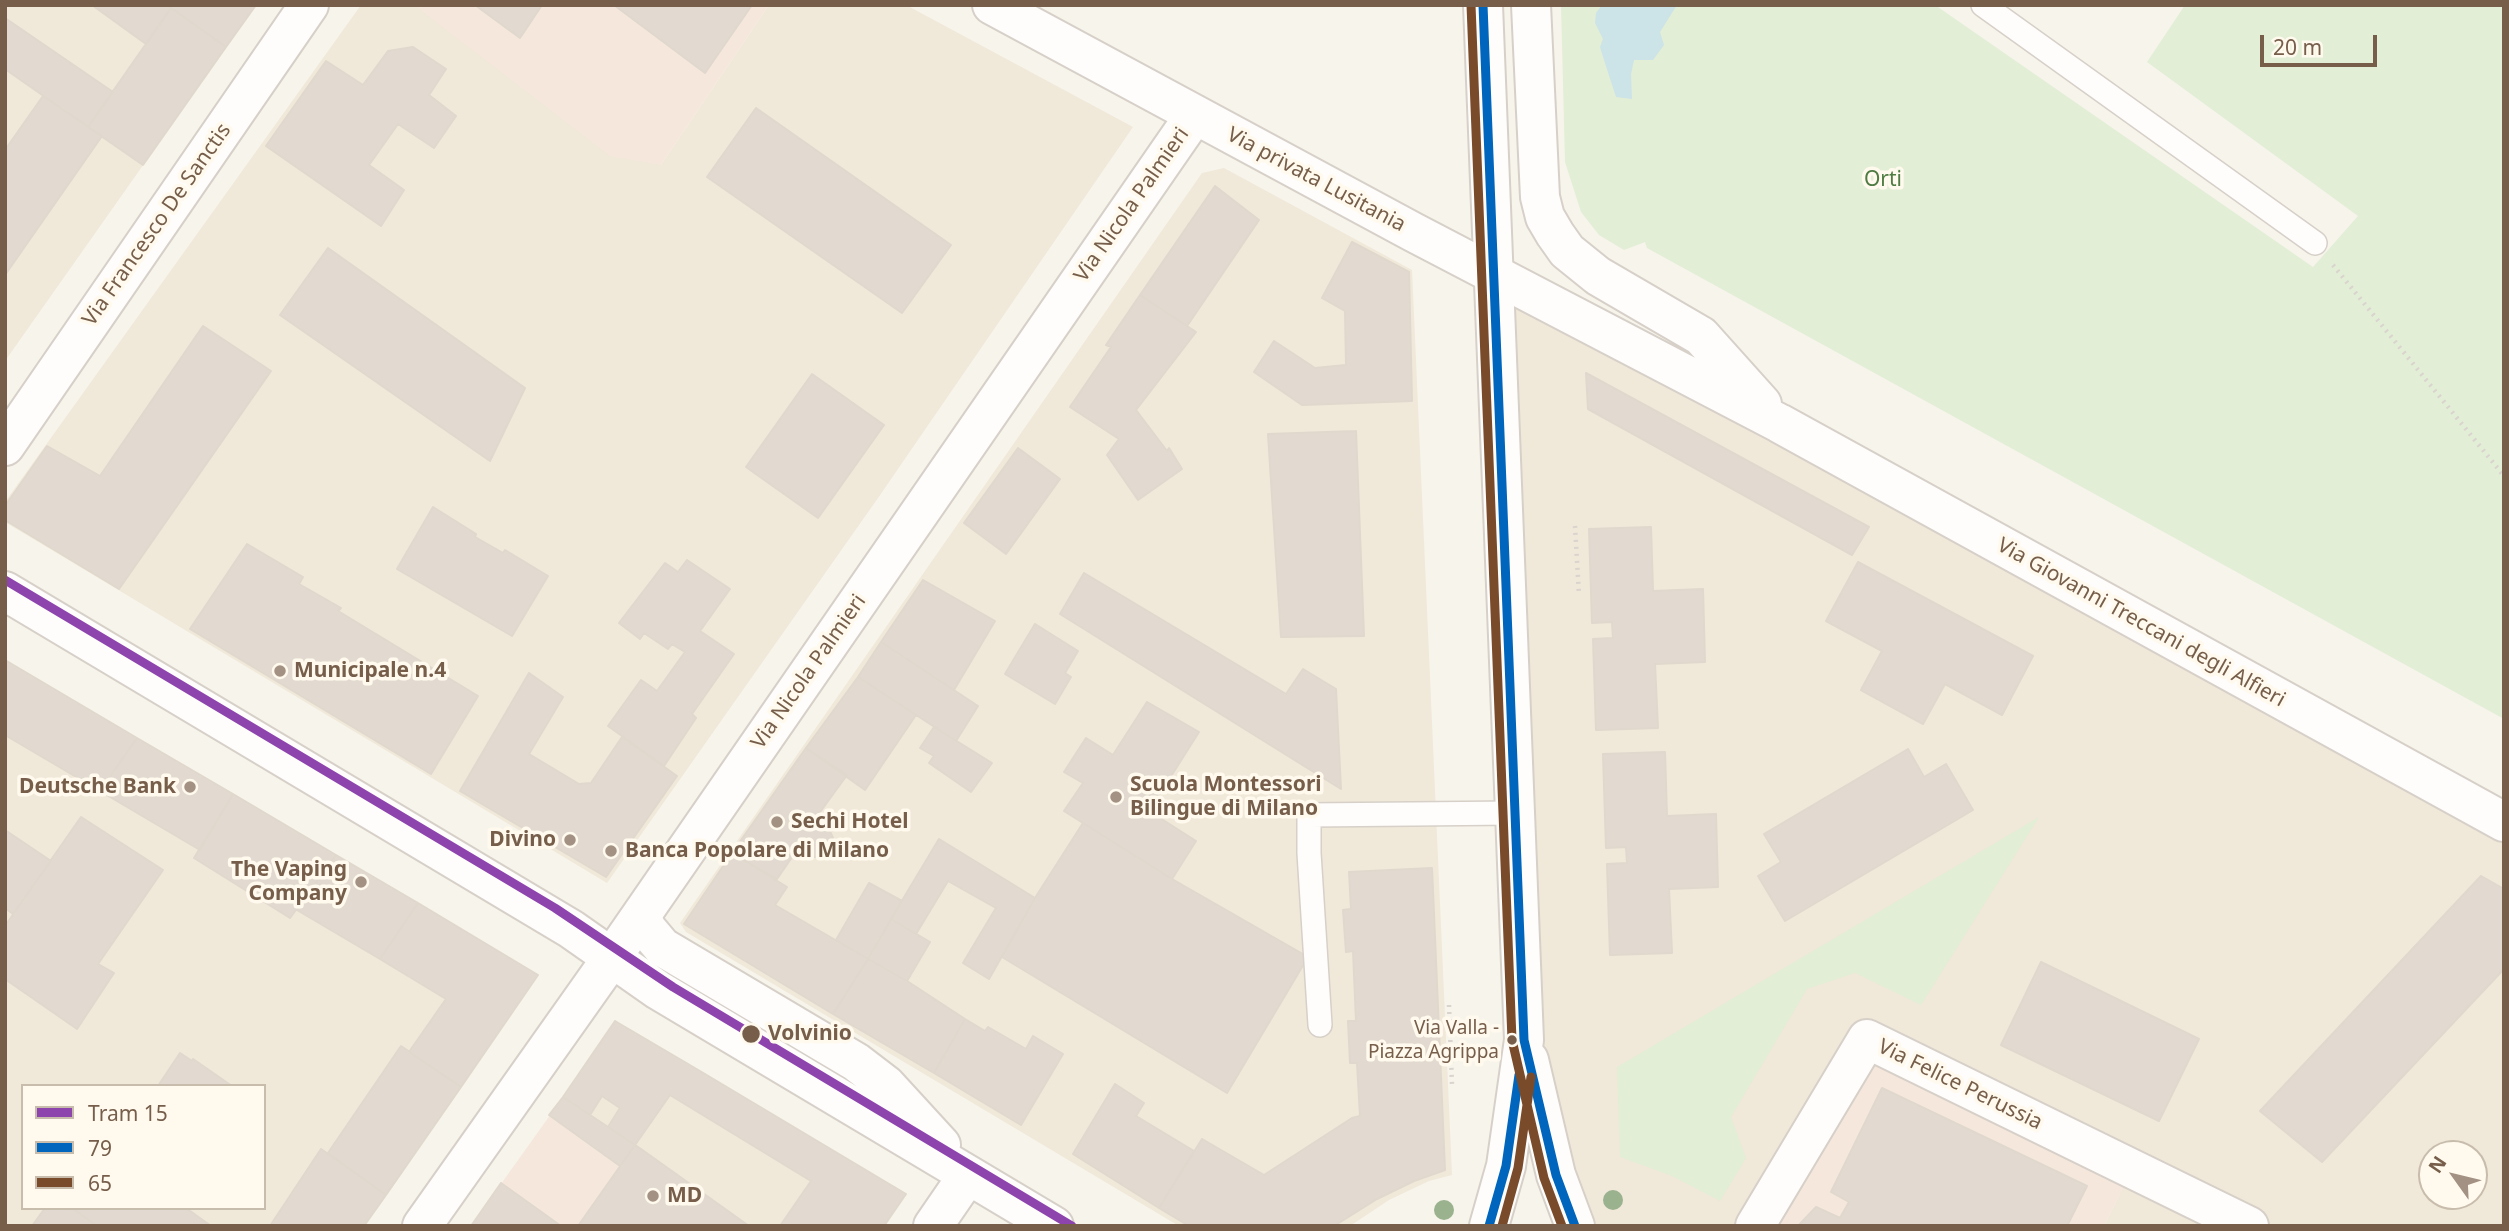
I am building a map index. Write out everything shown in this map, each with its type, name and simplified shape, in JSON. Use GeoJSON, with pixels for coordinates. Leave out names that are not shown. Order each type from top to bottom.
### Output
{"type":"FeatureCollection","features":[{"type":"Feature","properties":{"kind":"street","name":"Via Francesco De Sanctis"},"geometry":{"type":"LineString","coordinates":[[5,446],[309,5]]}},
{"type":"Feature","properties":{"kind":"street","name":"Via privata Lusitania"},"geometry":{"type":"LineString","coordinates":[[992,5],[1194,116],[1493,272]]}},
{"type":"Feature","properties":{"kind":"street"},"geometry":{"type":"LineString","coordinates":[[1483,5],[1524,1040],[1506,1166],[1489,1226]]}},
{"type":"Feature","properties":{"kind":"street","name":"Via Giovanni Treccani degli Alfieri"},"geometry":{"type":"LineString","coordinates":[[1531,5],[1540,197],[1545,217],[1555,234],[1567,251],[1598,276],[1701,336],[1779,423]]}},
{"type":"Feature","properties":{"kind":"street","name":"Via Nicola Palmieri"},"geometry":{"type":"LineString","coordinates":[[422,1226],[642,914],[1194,116]]}},
{"type":"Feature","properties":{"kind":"street","name":"Via Giovanni Treccani degli Alfieri"},"geometry":{"type":"LineString","coordinates":[[1493,272],[1779,423],[2504,822]]}},
{"type":"Feature","properties":{"kind":"street"},"geometry":{"type":"LineString","coordinates":[[5,591],[571,929],[658,990],[1054,1226]]}},
{"type":"Feature","properties":{"kind":"street"},"geometry":{"type":"LineString","coordinates":[[642,914],[646,928],[662,947],[856,1062],[886,1085],[968,1175]]}},
{"type":"Feature","properties":{"kind":"street"},"geometry":{"type":"LineString","coordinates":[[612,957],[662,947]]}},
{"type":"Feature","properties":{"kind":"street","name":"Via Felice Perussia"},"geometry":{"type":"LineString","coordinates":[[1755,1226],[1867,1039],[2249,1226]]}},
{"type":"Feature","properties":{"kind":"street"},"geometry":{"type":"LineString","coordinates":[[1524,1040],[1556,1174],[1575,1226]]}},
{"type":"Feature","properties":{"kind":"street"},"geometry":{"type":"LineString","coordinates":[[933,1226],[968,1175]]}},
{"type":"Feature","properties":{"kind":"lane"},"geometry":{"type":"LineString","coordinates":[[1983,5],[2315,243]]}},
{"type":"Feature","properties":{"kind":"lane"},"geometry":{"type":"LineString","coordinates":[[1320,1025],[1309,816],[1515,813]]}},
{"type":"Feature","properties":{"kind":"path"},"geometry":{"type":"LineString","coordinates":[[2315,243],[2504,476]]}},
{"type":"Feature","properties":{"kind":"path"},"geometry":{"type":"LineString","coordinates":[[1575,526],[1579,595]]}},
{"type":"Feature","properties":{"kind":"path"},"geometry":{"type":"LineString","coordinates":[[1449,1006],[1452,1084]]}},
{"type":"Feature","properties":{"kind":"shaded area"},"geometry":{"type":"Polygon","coordinates":[[[5,5],[256,5],[5,361],[5,5]]]}},
{"type":"Feature","properties":{"kind":"shaded area"},"geometry":{"type":"Polygon","coordinates":[[[361,5],[416,5],[661,165],[769,5],[906,5],[1133,127],[878,498],[607,883],[5,522],[5,502],[361,5]]]}},
{"type":"Feature","properties":{"kind":"shaded area"},"geometry":{"type":"Polygon","coordinates":[[[414,5],[769,5],[661,165],[610,156],[414,5]]]}},
{"type":"Feature","properties":{"kind":"shaded area"},"geometry":{"type":"Polygon","coordinates":[[[1224,168],[1412,270],[1452,1175],[1429,1181],[1389,1200],[1350,1226],[1179,1226],[686,932],[680,923],[1202,173],[1224,168]]]}},
{"type":"Feature","properties":{"kind":"shaded area"},"geometry":{"type":"Polygon","coordinates":[[[1494,273],[2504,821],[2504,1226],[2104,1226],[2132,1170],[1755,1226],[1567,1226],[1524,1040],[1494,273]]]}},
{"type":"Feature","properties":{"kind":"shaded area"},"geometry":{"type":"Polygon","coordinates":[[[5,660],[538,975],[364,1226],[5,1226],[5,660]]]}},
{"type":"Feature","properties":{"kind":"shaded area"},"geometry":{"type":"Polygon","coordinates":[[[615,1021],[906,1194],[884,1226],[749,1226],[563,1097],[615,1021]]]}},
{"type":"Feature","properties":{"kind":"shaded area"},"geometry":{"type":"Polygon","coordinates":[[[1867,1039],[2133,1169],[2104,1226],[1755,1226],[1867,1039]]]}},
{"type":"Feature","properties":{"kind":"shaded area"},"geometry":{"type":"Polygon","coordinates":[[[563,1097],[635,1145],[749,1226],[471,1226],[563,1097]]]}},
{"type":"Feature","properties":{"kind":"green space","name":"Orti"},"geometry":{"type":"Polygon","coordinates":[[[1561,5],[1935,5],[2313,267],[2358,216],[2147,62],[2185,5],[2504,5],[2504,719],[1647,248],[1645,242],[1624,250],[1599,235],[1581,212],[1565,162],[1561,5]]]}},
{"type":"Feature","properties":{"kind":"green space"},"geometry":{"type":"Polygon","coordinates":[[[2039,817],[1921,1005],[1855,973],[1807,989],[1731,1117],[1746,1158],[1720,1201],[1672,1176],[1620,1157],[1617,1067],[2039,817]]]}},
{"type":"Feature","properties":{"kind":"water"},"geometry":{"type":"Polygon","coordinates":[[[1602,5],[1677,5],[1660,32],[1664,45],[1653,60],[1634,60],[1631,74],[1632,99],[1616,97],[1604,60],[1600,47],[1603,39],[1595,23],[1596,13],[1602,5]]]}},
{"type":"Feature","properties":{"kind":"building"},"geometry":{"type":"Polygon","coordinates":[[[92,5],[167,5],[171,8],[146,44],[92,5]]]}},
{"type":"Feature","properties":{"kind":"building"},"geometry":{"type":"Polygon","coordinates":[[[167,5],[256,5],[226,47],[167,5]]]}},
{"type":"Feature","properties":{"kind":"building"},"geometry":{"type":"Polygon","coordinates":[[[475,5],[542,5],[520,38],[475,5]]]}},
{"type":"Feature","properties":{"kind":"building"},"geometry":{"type":"Polygon","coordinates":[[[614,5],[752,5],[705,73],[614,5]]]}},
{"type":"Feature","properties":{"kind":"building"},"geometry":{"type":"Polygon","coordinates":[[[171,8],[226,47],[143,165],[88,127],[171,8]]]}},
{"type":"Feature","properties":{"kind":"building"},"geometry":{"type":"Polygon","coordinates":[[[5,18],[113,92],[88,127],[5,69],[5,18]]]}},
{"type":"Feature","properties":{"kind":"building"},"geometry":{"type":"Polygon","coordinates":[[[413,47],[446,69],[429,95],[456,116],[434,148],[398,124],[369,165],[404,190],[381,226],[266,146],[326,61],[363,85],[388,51],[413,47]]]}},
{"type":"Feature","properties":{"kind":"building"},"geometry":{"type":"Polygon","coordinates":[[[43,96],[102,136],[5,275],[5,150],[43,96]]]}},
{"type":"Feature","properties":{"kind":"building"},"geometry":{"type":"Polygon","coordinates":[[[756,108],[951,245],[902,313],[707,177],[756,108]]]}},
{"type":"Feature","properties":{"kind":"building"},"geometry":{"type":"Polygon","coordinates":[[[1215,186],[1259,220],[1187,326],[1140,295],[1215,186]]]}},
{"type":"Feature","properties":{"kind":"building"},"geometry":{"type":"Polygon","coordinates":[[[1352,242],[1409,272],[1412,401],[1302,405],[1254,372],[1274,341],[1315,368],[1346,365],[1345,311],[1322,298],[1352,242]]]}},
{"type":"Feature","properties":{"kind":"building"},"geometry":{"type":"Polygon","coordinates":[[[328,248],[525,388],[490,461],[280,315],[328,248]]]}},
{"type":"Feature","properties":{"kind":"building"},"geometry":{"type":"Polygon","coordinates":[[[1140,295],[1196,332],[1136,410],[1167,451],[1169,448],[1182,469],[1138,500],[1107,455],[1119,439],[1070,407],[1111,347],[1106,345],[1140,295]]]}},
{"type":"Feature","properties":{"kind":"building"},"geometry":{"type":"Polygon","coordinates":[[[203,326],[271,371],[119,589],[5,520],[5,506],[47,446],[100,476],[203,326]]]}},
{"type":"Feature","properties":{"kind":"building"},"geometry":{"type":"Polygon","coordinates":[[[1586,373],[1869,527],[1852,555],[1588,409],[1586,373]]]}},
{"type":"Feature","properties":{"kind":"building"},"geometry":{"type":"Polygon","coordinates":[[[812,374],[884,425],[818,518],[746,467],[812,374]]]}},
{"type":"Feature","properties":{"kind":"building"},"geometry":{"type":"Polygon","coordinates":[[[1356,431],[1364,636],[1281,637],[1268,434],[1356,431]]]}},
{"type":"Feature","properties":{"kind":"building"},"geometry":{"type":"Polygon","coordinates":[[[1018,448],[1060,479],[1006,554],[964,523],[1018,448]]]}},
{"type":"Feature","properties":{"kind":"building"},"geometry":{"type":"Polygon","coordinates":[[[433,507],[476,534],[475,537],[503,553],[505,550],[548,576],[512,636],[397,569],[433,507]]]}},
{"type":"Feature","properties":{"kind":"building"},"geometry":{"type":"Polygon","coordinates":[[[1651,527],[1653,591],[1703,589],[1705,662],[1655,664],[1658,728],[1596,730],[1593,639],[1613,638],[1612,622],[1592,623],[1589,529],[1651,527]]]}},
{"type":"Feature","properties":{"kind":"building"},"geometry":{"type":"Polygon","coordinates":[[[247,544],[303,577],[299,584],[341,608],[338,611],[478,696],[431,774],[190,629],[247,544]]]}},
{"type":"Feature","properties":{"kind":"building"},"geometry":{"type":"Polygon","coordinates":[[[687,560],[730,589],[700,631],[734,654],[692,714],[696,718],[664,766],[608,726],[641,680],[657,691],[685,652],[672,644],[668,649],[644,633],[640,639],[619,623],[665,563],[678,572],[687,560]]]}},
{"type":"Feature","properties":{"kind":"building"},"geometry":{"type":"Polygon","coordinates":[[[1858,562],[2033,656],[2002,715],[1945,684],[1923,724],[1861,690],[1882,651],[1826,621],[1858,562]]]}},
{"type":"Feature","properties":{"kind":"building"},"geometry":{"type":"Polygon","coordinates":[[[1084,573],[1286,694],[1303,669],[1336,689],[1341,789],[1060,614],[1084,573]]]}},
{"type":"Feature","properties":{"kind":"building"},"geometry":{"type":"Polygon","coordinates":[[[923,580],[995,621],[954,690],[881,642],[923,580]]]}},
{"type":"Feature","properties":{"kind":"building"},"geometry":{"type":"Polygon","coordinates":[[[1035,624],[1078,651],[1065,673],[1071,677],[1055,704],[1005,674],[1035,624]]]}},
{"type":"Feature","properties":{"kind":"building"},"geometry":{"type":"Polygon","coordinates":[[[881,642],[978,706],[956,741],[858,677],[881,642]]]}},
{"type":"Feature","properties":{"kind":"building"},"geometry":{"type":"Polygon","coordinates":[[[5,660],[137,738],[100,791],[5,735],[5,660]]]}},
{"type":"Feature","properties":{"kind":"building"},"geometry":{"type":"Polygon","coordinates":[[[529,673],[563,697],[529,754],[579,784],[591,783],[622,737],[677,776],[606,877],[460,791],[529,673]]]}},
{"type":"Feature","properties":{"kind":"building"},"geometry":{"type":"Polygon","coordinates":[[[858,677],[916,715],[865,790],[806,748],[858,677]]]}},
{"type":"Feature","properties":{"kind":"building","name":"Scuola Montessori Bilingue di Milano"},"geometry":{"type":"Polygon","coordinates":[[[1147,702],[1199,732],[1149,811],[1196,841],[1172,879],[1064,811],[1083,783],[1064,772],[1086,738],[1113,755],[1147,702]]]}},
{"type":"Feature","properties":{"kind":"building"},"geometry":{"type":"Polygon","coordinates":[[[934,727],[992,763],[971,792],[929,763],[934,756],[920,748],[934,727]]]}},
{"type":"Feature","properties":{"kind":"building"},"geometry":{"type":"Polygon","coordinates":[[[137,738],[233,794],[200,850],[100,791],[137,738]]]}},
{"type":"Feature","properties":{"kind":"building"},"geometry":{"type":"Polygon","coordinates":[[[806,748],[847,775],[815,819],[829,829],[833,838],[821,855],[814,857],[799,847],[777,879],[732,853],[806,748]]]}},
{"type":"Feature","properties":{"kind":"building"},"geometry":{"type":"Polygon","coordinates":[[[1908,749],[1924,777],[1946,764],[1973,810],[1785,921],[1758,876],[1781,862],[1764,834],[1908,749]]]}},
{"type":"Feature","properties":{"kind":"building"},"geometry":{"type":"Polygon","coordinates":[[[1665,752],[1667,816],[1716,814],[1718,887],[1669,889],[1672,953],[1610,955],[1607,864],[1627,863],[1626,847],[1606,848],[1603,754],[1665,752]]]}},
{"type":"Feature","properties":{"kind":"building"},"geometry":{"type":"Polygon","coordinates":[[[233,794],[336,855],[290,918],[194,858],[233,794]]]}},
{"type":"Feature","properties":{"kind":"building"},"geometry":{"type":"Polygon","coordinates":[[[81,817],[163,870],[98,964],[114,973],[77,1029],[5,979],[5,926],[81,817]]]}},
{"type":"Feature","properties":{"kind":"building"},"geometry":{"type":"Polygon","coordinates":[[[1083,823],[1172,879],[1308,957],[1227,1093],[1002,957],[1035,898],[1083,823]]]}},
{"type":"Feature","properties":{"kind":"building"},"geometry":{"type":"Polygon","coordinates":[[[5,830],[51,861],[13,914],[5,908],[5,830]]]}},
{"type":"Feature","properties":{"kind":"building"},"geometry":{"type":"Polygon","coordinates":[[[939,839],[1035,898],[989,979],[963,963],[996,908],[948,881],[916,934],[891,919],[939,839]]]}},
{"type":"Feature","properties":{"kind":"building"},"geometry":{"type":"Polygon","coordinates":[[[732,853],[787,887],[775,905],[868,959],[833,1014],[684,924],[732,853]]]}},
{"type":"Feature","properties":{"kind":"building"},"geometry":{"type":"Polygon","coordinates":[[[336,855],[418,903],[380,959],[297,910],[336,855]]]}},
{"type":"Feature","properties":{"kind":"building"},"geometry":{"type":"Polygon","coordinates":[[[1432,868],[1445,1170],[1377,1199],[1334,1226],[1189,1226],[1159,1208],[1202,1139],[1264,1175],[1352,1118],[1360,1116],[1357,1063],[1350,1063],[1348,1021],[1356,1021],[1353,951],[1346,952],[1343,910],[1351,909],[1349,872],[1432,868]]]}},
{"type":"Feature","properties":{"kind":"building"},"geometry":{"type":"Polygon","coordinates":[[[2481,876],[2504,889],[2504,969],[2322,1162],[2260,1111],[2481,876]]]}},
{"type":"Feature","properties":{"kind":"building"},"geometry":{"type":"Polygon","coordinates":[[[869,883],[902,901],[868,959],[836,940],[869,883]]]}},
{"type":"Feature","properties":{"kind":"building"},"geometry":{"type":"Polygon","coordinates":[[[418,903],[538,975],[461,1087],[409,1052],[446,999],[380,959],[418,903]]]}},
{"type":"Feature","properties":{"kind":"building"},"geometry":{"type":"Polygon","coordinates":[[[891,919],[930,942],[907,981],[868,959],[891,919]]]}},
{"type":"Feature","properties":{"kind":"building"},"geometry":{"type":"Polygon","coordinates":[[[868,959],[965,1019],[934,1073],[833,1014],[868,959]]]}},
{"type":"Feature","properties":{"kind":"building"},"geometry":{"type":"Polygon","coordinates":[[[2041,962],[2199,1039],[2159,1121],[2001,1045],[2041,962]]]}},
{"type":"Feature","properties":{"kind":"building"},"geometry":{"type":"Polygon","coordinates":[[[965,1019],[985,1031],[988,1027],[1026,1049],[1033,1036],[1063,1054],[1021,1125],[934,1073],[965,1019]]]}},
{"type":"Feature","properties":{"kind":"building"},"geometry":{"type":"Polygon","coordinates":[[[615,1021],[906,1194],[884,1226],[780,1226],[811,1181],[670,1095],[635,1145],[608,1127],[620,1108],[602,1096],[590,1115],[563,1097],[615,1021]]]}},
{"type":"Feature","properties":{"kind":"building"},"geometry":{"type":"Polygon","coordinates":[[[401,1046],[461,1087],[386,1195],[328,1153],[401,1046]]]}},
{"type":"Feature","properties":{"kind":"building"},"geometry":{"type":"Polygon","coordinates":[[[180,1053],[229,1084],[159,1084],[180,1053]]]}},
{"type":"Feature","properties":{"kind":"building"},"geometry":{"type":"Polygon","coordinates":[[[1115,1084],[1144,1103],[1136,1116],[1194,1151],[1159,1208],[1073,1154],[1115,1084]]]}},
{"type":"Feature","properties":{"kind":"building"},"geometry":{"type":"Polygon","coordinates":[[[1882,1088],[2087,1186],[2067,1226],[1798,1226],[1816,1207],[1840,1218],[1849,1202],[1831,1192],[1882,1088]]]}},
{"type":"Feature","properties":{"kind":"building"},"geometry":{"type":"Polygon","coordinates":[[[563,1097],[635,1145],[620,1166],[549,1115],[563,1097]]]}},
{"type":"Feature","properties":{"kind":"building","name":"MD"},"geometry":{"type":"Polygon","coordinates":[[[635,1145],[641,1149],[749,1226],[578,1226],[635,1145]]]}},
{"type":"Feature","properties":{"kind":"building"},"geometry":{"type":"Polygon","coordinates":[[[321,1149],[386,1195],[364,1226],[270,1226],[321,1149]]]}},
{"type":"Feature","properties":{"kind":"building"},"geometry":{"type":"Polygon","coordinates":[[[501,1183],[561,1226],[471,1226],[501,1183]]]}},
{"type":"Feature","properties":{"kind":"building"},"geometry":{"type":"Polygon","coordinates":[[[44,1210],[75,1210],[97,1226],[32,1226],[44,1210]]]}},
{"type":"Feature","properties":{"kind":"building"},"geometry":{"type":"Polygon","coordinates":[[[75,1210],[189,1210],[211,1226],[97,1226],[75,1210]]]}},
{"type":"Feature","properties":{"kind":"tram line","name":"15"},"geometry":{"type":"LineString","coordinates":[[5,580],[555,908],[673,987],[1072,1226]]}},
{"type":"Feature","properties":{"kind":"transit line","name":"65"},"geometry":{"type":"LineString","coordinates":[[1471,5],[1512,1040],[1544,1178],[1562,1226]]}},
{"type":"Feature","properties":{"kind":"transit line","name":"79"},"geometry":{"type":"LineString","coordinates":[[1483,5],[1524,1040],[1556,1175],[1575,1226]]}},
{"type":"Feature","properties":{"kind":"transit line","name":"79"},"geometry":{"type":"LineString","coordinates":[[1489,1226],[1506,1166],[1519,1075]]}},
{"type":"Feature","properties":{"kind":"transit line","name":"65"},"geometry":{"type":"LineString","coordinates":[[1502,1226],[1518,1168],[1531,1077]]}},
{"type":"Feature","properties":{"kind":"place","name":"Municipale n.4"},"geometry":{"type":"Point","coordinates":[280,671]}},
{"type":"Feature","properties":{"kind":"place","name":"Deutsche Bank"},"geometry":{"type":"Point","coordinates":[190,787]}},
{"type":"Feature","properties":{"kind":"place","name":"Scuola Montessori Bilingue di Milano"},"geometry":{"type":"Point","coordinates":[1116,797]}},
{"type":"Feature","properties":{"kind":"place","name":"Sechi Hotel"},"geometry":{"type":"Point","coordinates":[777,822]}},
{"type":"Feature","properties":{"kind":"place","name":"Divino"},"geometry":{"type":"Point","coordinates":[570,840]}},
{"type":"Feature","properties":{"kind":"place","name":"Banca Popolare di Milano"},"geometry":{"type":"Point","coordinates":[611,851]}},
{"type":"Feature","properties":{"kind":"place","name":"The Vaping Company"},"geometry":{"type":"Point","coordinates":[361,882]}},
{"type":"Feature","properties":{"kind":"place","name":"Volvinio"},"geometry":{"type":"Point","coordinates":[751,1034]}},
{"type":"Feature","properties":{"kind":"place","name":"Via Valla - Piazza Agrippa"},"geometry":{"type":"Point","coordinates":[1512,1040]}},
{"type":"Feature","properties":{"kind":"place","name":"MD"},"geometry":{"type":"Point","coordinates":[653,1196]}}]}
